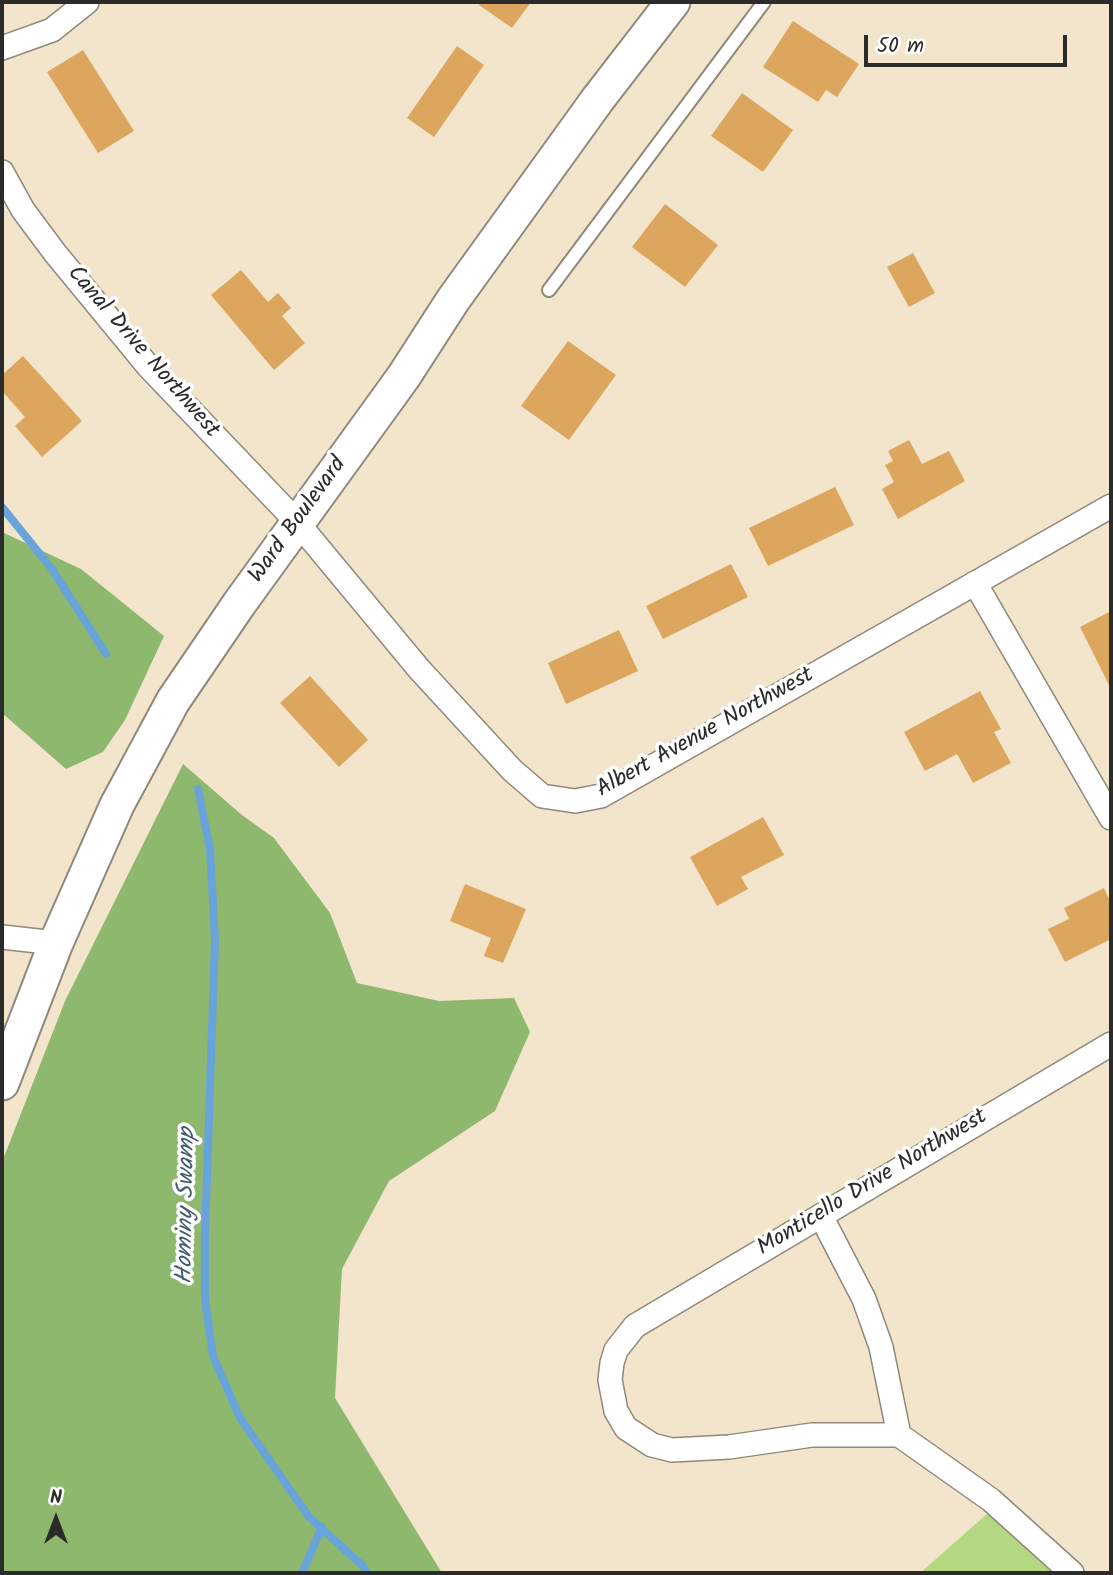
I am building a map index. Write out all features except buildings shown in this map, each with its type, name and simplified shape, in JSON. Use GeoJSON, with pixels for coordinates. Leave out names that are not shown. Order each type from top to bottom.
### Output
{"type":"FeatureCollection","features":[{"type":"Feature","properties":{"kind":"main road","name":"Ward Boulevard"},"geometry":{"type":"LineString","coordinates":[[2,1083],[56,943],[117,806],[173,701],[297,522],[404,376],[453,300],[590,110],[673,2]]}},
{"type":"Feature","properties":{"kind":"street"},"geometry":{"type":"LineString","coordinates":[[2,48],[52,30],[87,2]]}},
{"type":"Feature","properties":{"kind":"street","name":"Canal Drive Northwest"},"geometry":{"type":"LineString","coordinates":[[2,172],[23,210],[55,253],[148,366],[297,522]]}},
{"type":"Feature","properties":{"kind":"street","name":"Albert Avenue Northwest"},"geometry":{"type":"LineString","coordinates":[[297,522],[419,669],[512,770],[542,796],[575,800],[601,796],[1111,506]]}},
{"type":"Feature","properties":{"kind":"street"},"geometry":{"type":"LineString","coordinates":[[975,583],[1111,818]]}},
{"type":"Feature","properties":{"kind":"street"},"geometry":{"type":"LineString","coordinates":[[2,937],[56,943]]}},
{"type":"Feature","properties":{"kind":"street","name":"Monticello Drive Northwest"},"geometry":{"type":"LineString","coordinates":[[899,1435],[812,1435],[717,1448],[672,1450],[652,1445],[626,1428],[616,1411],[610,1380],[612,1363],[616,1350],[635,1326],[1111,1044]]}},
{"type":"Feature","properties":{"kind":"street"},"geometry":{"type":"LineString","coordinates":[[821,1216],[864,1298],[873,1323],[881,1347],[899,1435],[991,1500],[1072,1573]]}},
{"type":"Feature","properties":{"kind":"lane"},"geometry":{"type":"LineString","coordinates":[[549,290],[764,2]]}},
{"type":"Feature","properties":{"kind":"green space"},"geometry":{"type":"Polygon","coordinates":[[[2,532],[81,569],[164,636],[125,720],[103,752],[66,769],[2,713],[2,532]]]}},
{"type":"Feature","properties":{"kind":"green space"},"geometry":{"type":"Polygon","coordinates":[[[183,764],[242,815],[274,838],[330,913],[357,983],[439,1001],[514,998],[530,1032],[495,1111],[389,1181],[342,1269],[335,1398],[442,1573],[2,1573],[2,1162],[65,1001],[183,764]]]}},
{"type":"Feature","properties":{"kind":"green space"},"geometry":{"type":"Polygon","coordinates":[[[988,1513],[1059,1573],[920,1573],[988,1513]]]}},
{"type":"Feature","properties":{"kind":"waterway","name":"Hominy Swamp"},"geometry":{"type":"LineString","coordinates":[[2,507],[52,569],[106,654]]}},
{"type":"Feature","properties":{"kind":"waterway","name":"Hominy Swamp"},"geometry":{"type":"LineString","coordinates":[[198,789],[210,849],[215,941],[205,1235],[205,1299],[213,1356],[240,1418],[309,1517],[364,1567],[366,1573]]}},
{"type":"Feature","properties":{"kind":"waterway"},"geometry":{"type":"LineString","coordinates":[[302,1573],[322,1527]]}}]}
